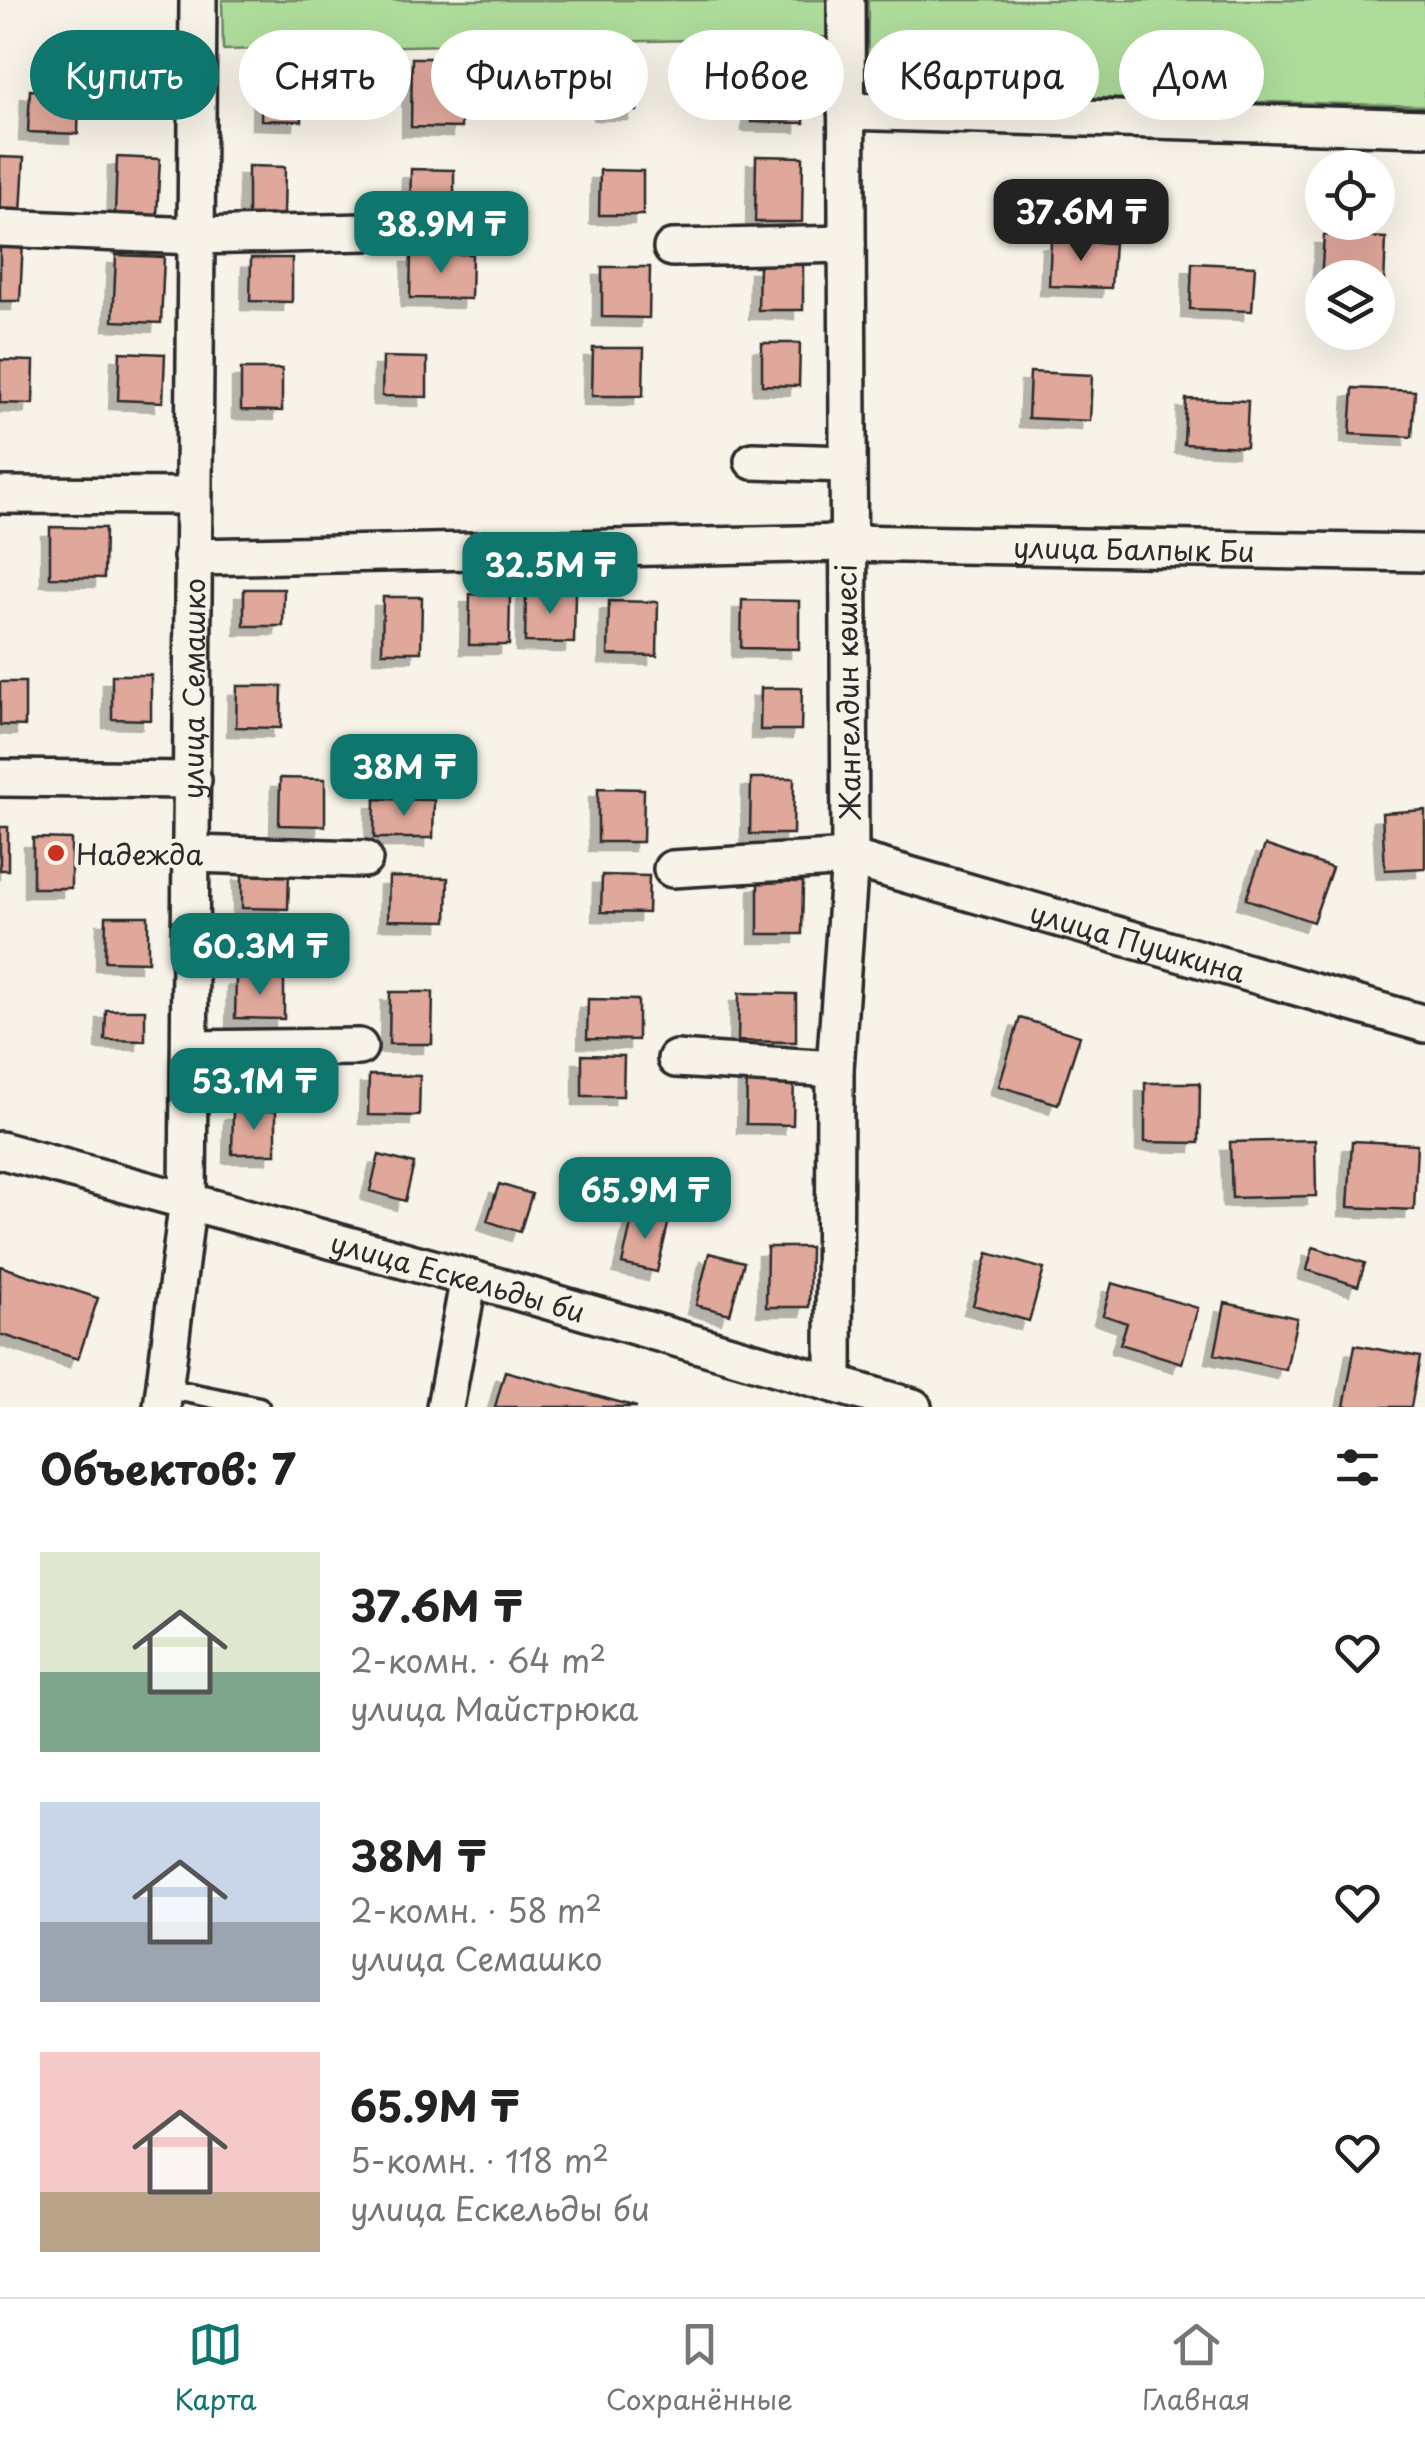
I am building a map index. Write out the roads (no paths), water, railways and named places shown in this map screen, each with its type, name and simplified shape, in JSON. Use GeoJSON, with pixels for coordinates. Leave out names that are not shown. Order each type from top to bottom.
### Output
{"type":"FeatureCollection","features":[{"type":"Feature","properties":{"kind":"street","name":"улица Семашко"},"geometry":{"type":"LineString","coordinates":[[164,1398],[188,1199],[198,0]]}},
{"type":"Feature","properties":{"kind":"street","name":"Жангелдин көшесі"},"geometry":{"type":"LineString","coordinates":[[834,1384],[836,1069],[850,858],[846,0]]}},
{"type":"Feature","properties":{"kind":"street"},"geometry":{"type":"LineString","coordinates":[[846,111],[1425,128]]}},
{"type":"Feature","properties":{"kind":"street"},"geometry":{"type":"LineString","coordinates":[[0,228],[195,236],[366,232]]}},
{"type":"Feature","properties":{"kind":"street"},"geometry":{"type":"LineString","coordinates":[[672,248],[847,244]]}},
{"type":"Feature","properties":{"kind":"street"},"geometry":{"type":"LineString","coordinates":[[753,460],[848,464]]}},
{"type":"Feature","properties":{"kind":"street"},"geometry":{"type":"LineString","coordinates":[[0,495],[192,496]]}},
{"type":"Feature","properties":{"kind":"street"},"geometry":{"type":"LineString","coordinates":[[192,557],[846,543]]}},
{"type":"Feature","properties":{"kind":"street","name":"улица Балпык Би"},"geometry":{"type":"LineString","coordinates":[[846,543],[1425,553]]}},
{"type":"Feature","properties":{"kind":"street"},"geometry":{"type":"LineString","coordinates":[[0,778],[193,780]]}},
{"type":"Feature","properties":{"kind":"street"},"geometry":{"type":"LineString","coordinates":[[192,854],[364,859]]}},
{"type":"Feature","properties":{"kind":"street","name":"улица Пушкина"},"geometry":{"type":"LineString","coordinates":[[672,868],[850,858],[1425,1024]]}},
{"type":"Feature","properties":{"kind":"street"},"geometry":{"type":"LineString","coordinates":[[190,1049],[359,1046]]}},
{"type":"Feature","properties":{"kind":"street"},"geometry":{"type":"LineString","coordinates":[[676,1059],[836,1069]]}},
{"type":"Feature","properties":{"kind":"street","name":"улица Ескельды би"},"geometry":{"type":"LineString","coordinates":[[0,1150],[469,1278],[913,1407]]}},
{"type":"Feature","properties":{"kind":"street"},"geometry":{"type":"LineString","coordinates":[[445,1407],[469,1278]]}},
{"type":"Feature","properties":{"kind":"lane"},"geometry":{"type":"LineString","coordinates":[[164,1398],[259,1407]]}},
{"type":"Feature","properties":{"kind":"place","name":"Надежда"},"geometry":{"type":"Point","coordinates":[56,853]}}]}
